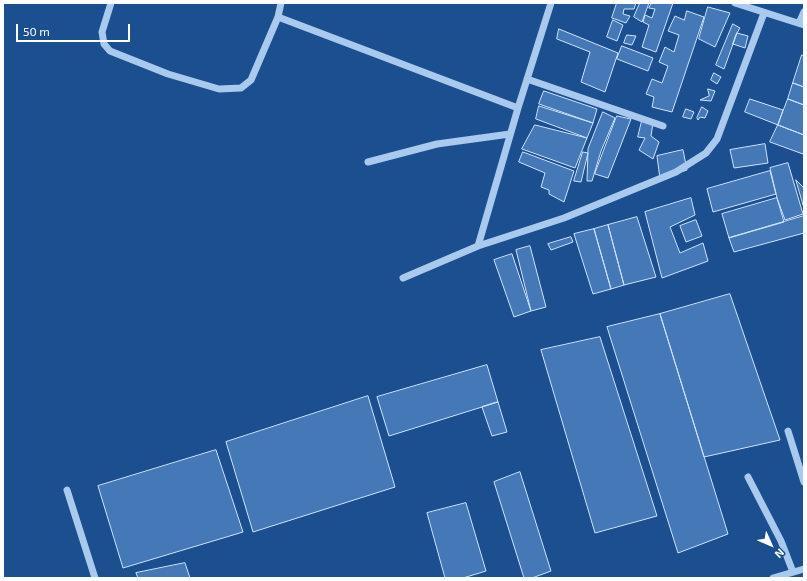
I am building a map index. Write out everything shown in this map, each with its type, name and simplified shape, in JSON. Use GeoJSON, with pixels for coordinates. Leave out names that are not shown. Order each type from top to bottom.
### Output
{"type":"FeatureCollection","features":[{"type":"Feature","properties":{"kind":"street"},"geometry":{"type":"LineString","coordinates":[[111,3],[102,32],[104,44],[110,52],[168,74],[220,89],[242,88],[251,80],[278,17],[281,3]]}},
{"type":"Feature","properties":{"kind":"street"},"geometry":{"type":"LineString","coordinates":[[478,246],[510,134],[551,3]]}},
{"type":"Feature","properties":{"kind":"street"},"geometry":{"type":"LineString","coordinates":[[735,3],[802,24],[804,12]]}},
{"type":"Feature","properties":{"kind":"street"},"geometry":{"type":"LineString","coordinates":[[403,278],[478,246],[564,218],[660,179],[692,164],[706,153],[717,139],[764,13]]}},
{"type":"Feature","properties":{"kind":"street"},"geometry":{"type":"LineString","coordinates":[[278,17],[518,108]]}},
{"type":"Feature","properties":{"kind":"street"},"geometry":{"type":"LineString","coordinates":[[527,79],[663,126]]}},
{"type":"Feature","properties":{"kind":"street"},"geometry":{"type":"LineString","coordinates":[[368,162],[437,144],[510,134]]}},
{"type":"Feature","properties":{"kind":"street"},"geometry":{"type":"LineString","coordinates":[[788,431],[804,482]]}},
{"type":"Feature","properties":{"kind":"street"},"geometry":{"type":"LineString","coordinates":[[748,477],[781,541],[793,572]]}},
{"type":"Feature","properties":{"kind":"street"},"geometry":{"type":"LineString","coordinates":[[68,490],[95,578]]}},
{"type":"Feature","properties":{"kind":"street"},"geometry":{"type":"LineString","coordinates":[[772,578],[804,569]]}},
{"type":"Feature","properties":{"kind":"building"},"geometry":{"type":"Polygon","coordinates":[[[617,3],[636,3],[634,9],[624,9],[623,14],[630,16],[626,23],[612,18],[617,3]]]}},
{"type":"Feature","properties":{"kind":"building"},"geometry":{"type":"Polygon","coordinates":[[[640,3],[649,3],[642,22],[634,17],[640,3]]]}},
{"type":"Feature","properties":{"kind":"building"},"geometry":{"type":"Polygon","coordinates":[[[652,3],[673,3],[656,52],[642,47],[649,25],[643,22],[645,15],[652,18],[655,9],[649,8],[652,3]]]}},
{"type":"Feature","properties":{"kind":"building"},"geometry":{"type":"Polygon","coordinates":[[[708,7],[730,13],[715,47],[699,39],[708,7]]]}},
{"type":"Feature","properties":{"kind":"building"},"geometry":{"type":"Polygon","coordinates":[[[687,11],[704,17],[672,112],[652,107],[654,97],[646,94],[652,79],[662,83],[668,66],[659,62],[665,47],[674,52],[679,35],[668,31],[675,16],[684,20],[687,11]]]}},
{"type":"Feature","properties":{"kind":"building"},"geometry":{"type":"Polygon","coordinates":[[[613,20],[623,25],[617,41],[607,37],[613,20]]]}},
{"type":"Feature","properties":{"kind":"building"},"geometry":{"type":"Polygon","coordinates":[[[733,24],[740,28],[724,69],[716,65],[733,24]]]}},
{"type":"Feature","properties":{"kind":"building"},"geometry":{"type":"Polygon","coordinates":[[[559,29],[618,53],[605,92],[581,82],[590,52],[557,39],[559,29]]]}},
{"type":"Feature","properties":{"kind":"building"},"geometry":{"type":"Polygon","coordinates":[[[737,33],[748,36],[745,48],[733,44],[737,33]]]}},
{"type":"Feature","properties":{"kind":"building"},"geometry":{"type":"Polygon","coordinates":[[[627,35],[636,36],[632,45],[624,43],[627,35]]]}},
{"type":"Feature","properties":{"kind":"building"},"geometry":{"type":"Polygon","coordinates":[[[622,46],[653,58],[648,71],[617,59],[622,46]]]}},
{"type":"Feature","properties":{"kind":"building"},"geometry":{"type":"Polygon","coordinates":[[[802,55],[804,56],[804,87],[793,83],[802,55]]]}},
{"type":"Feature","properties":{"kind":"building"},"geometry":{"type":"Polygon","coordinates":[[[714,73],[721,77],[717,84],[711,80],[714,73]]]}},
{"type":"Feature","properties":{"kind":"building"},"geometry":{"type":"Polygon","coordinates":[[[793,83],[804,87],[804,105],[788,99],[793,83]]]}},
{"type":"Feature","properties":{"kind":"building"},"geometry":{"type":"Polygon","coordinates":[[[708,89],[715,91],[711,101],[700,100],[709,96],[708,89]]]}},
{"type":"Feature","properties":{"kind":"building"},"geometry":{"type":"Polygon","coordinates":[[[544,91],[597,109],[593,123],[539,104],[544,91]]]}},
{"type":"Feature","properties":{"kind":"building"},"geometry":{"type":"Polygon","coordinates":[[[750,99],[783,110],[778,125],[745,112],[750,99]]]}},
{"type":"Feature","properties":{"kind":"building"},"geometry":{"type":"Polygon","coordinates":[[[788,99],[804,105],[804,135],[778,125],[788,99]]]}},
{"type":"Feature","properties":{"kind":"building"},"geometry":{"type":"Polygon","coordinates":[[[539,106],[593,123],[587,138],[536,119],[539,106]]]}},
{"type":"Feature","properties":{"kind":"building"},"geometry":{"type":"Polygon","coordinates":[[[702,107],[708,111],[705,118],[700,117],[698,120],[697,118],[702,107]]]}},
{"type":"Feature","properties":{"kind":"building"},"geometry":{"type":"Polygon","coordinates":[[[686,109],[694,112],[691,119],[683,117],[686,109]]]}},
{"type":"Feature","properties":{"kind":"building"},"geometry":{"type":"Polygon","coordinates":[[[603,112],[615,118],[601,151],[592,181],[587,181],[588,149],[603,112]]]}},
{"type":"Feature","properties":{"kind":"building"},"geometry":{"type":"Polygon","coordinates":[[[617,116],[631,119],[608,178],[595,174],[617,116]]]}},
{"type":"Feature","properties":{"kind":"building"},"geometry":{"type":"Polygon","coordinates":[[[642,121],[653,123],[651,136],[659,142],[653,159],[639,150],[645,138],[638,137],[642,121]]]}},
{"type":"Feature","properties":{"kind":"building"},"geometry":{"type":"Polygon","coordinates":[[[535,125],[587,138],[575,168],[522,149],[535,125]]]}},
{"type":"Feature","properties":{"kind":"building"},"geometry":{"type":"Polygon","coordinates":[[[778,125],[804,135],[803,154],[770,142],[778,125]]]}},
{"type":"Feature","properties":{"kind":"building"},"geometry":{"type":"Polygon","coordinates":[[[765,144],[768,163],[734,168],[730,150],[765,144]]]}},
{"type":"Feature","properties":{"kind":"building"},"geometry":{"type":"Polygon","coordinates":[[[683,150],[687,170],[660,179],[657,156],[683,150]]]}},
{"type":"Feature","properties":{"kind":"building"},"geometry":{"type":"Polygon","coordinates":[[[523,152],[574,171],[564,202],[549,194],[549,190],[541,187],[545,173],[519,162],[523,152]]]}},
{"type":"Feature","properties":{"kind":"building"},"geometry":{"type":"Polygon","coordinates":[[[583,152],[588,153],[581,182],[574,181],[583,152]]]}},
{"type":"Feature","properties":{"kind":"building"},"geometry":{"type":"Polygon","coordinates":[[[788,163],[803,214],[785,220],[777,198],[770,168],[788,163]]]}},
{"type":"Feature","properties":{"kind":"building"},"geometry":{"type":"Polygon","coordinates":[[[770,171],[776,194],[713,212],[707,189],[770,171]]]}},
{"type":"Feature","properties":{"kind":"building"},"geometry":{"type":"Polygon","coordinates":[[[796,180],[804,188],[804,208],[796,180]]]}},
{"type":"Feature","properties":{"kind":"building"},"geometry":{"type":"Polygon","coordinates":[[[691,198],[695,215],[670,227],[680,253],[703,243],[708,261],[662,278],[645,212],[691,198]]]}},
{"type":"Feature","properties":{"kind":"building"},"geometry":{"type":"Polygon","coordinates":[[[777,198],[784,222],[729,238],[722,214],[777,198]]]}},
{"type":"Feature","properties":{"kind":"building"},"geometry":{"type":"Polygon","coordinates":[[[804,216],[804,233],[734,252],[729,238],[804,216]]]}},
{"type":"Feature","properties":{"kind":"building"},"geometry":{"type":"Polygon","coordinates":[[[637,217],[656,277],[624,285],[608,225],[637,217]]]}},
{"type":"Feature","properties":{"kind":"building"},"geometry":{"type":"Polygon","coordinates":[[[696,220],[702,236],[686,242],[680,226],[696,220]]]}},
{"type":"Feature","properties":{"kind":"building"},"geometry":{"type":"Polygon","coordinates":[[[608,225],[624,285],[611,289],[594,229],[608,225]]]}},
{"type":"Feature","properties":{"kind":"building"},"geometry":{"type":"Polygon","coordinates":[[[594,229],[611,289],[593,294],[574,234],[594,229]]]}},
{"type":"Feature","properties":{"kind":"building"},"geometry":{"type":"Polygon","coordinates":[[[571,237],[573,242],[551,250],[548,244],[571,237]]]}},
{"type":"Feature","properties":{"kind":"building"},"geometry":{"type":"Polygon","coordinates":[[[530,246],[546,307],[531,311],[516,250],[530,246]]]}},
{"type":"Feature","properties":{"kind":"building"},"geometry":{"type":"Polygon","coordinates":[[[512,254],[531,311],[514,317],[494,260],[512,254]]]}},
{"type":"Feature","properties":{"kind":"building"},"geometry":{"type":"Polygon","coordinates":[[[730,294],[780,440],[704,457],[660,314],[730,294]]]}},
{"type":"Feature","properties":{"kind":"building"},"geometry":{"type":"Polygon","coordinates":[[[660,314],[728,534],[678,553],[607,327],[660,314]]]}},
{"type":"Feature","properties":{"kind":"building"},"geometry":{"type":"Polygon","coordinates":[[[600,337],[657,516],[595,533],[541,350],[600,337]]]}},
{"type":"Feature","properties":{"kind":"building"},"geometry":{"type":"Polygon","coordinates":[[[487,365],[498,402],[389,436],[377,397],[487,365]]]}},
{"type":"Feature","properties":{"kind":"building"},"geometry":{"type":"Polygon","coordinates":[[[368,396],[395,487],[253,532],[226,442],[368,396]]]}},
{"type":"Feature","properties":{"kind":"building"},"geometry":{"type":"Polygon","coordinates":[[[498,402],[507,432],[492,436],[482,407],[498,402]]]}},
{"type":"Feature","properties":{"kind":"building"},"geometry":{"type":"Polygon","coordinates":[[[216,450],[243,532],[123,568],[98,486],[216,450]]]}},
{"type":"Feature","properties":{"kind":"building"},"geometry":{"type":"Polygon","coordinates":[[[520,472],[551,571],[532,578],[524,578],[494,482],[520,472]]]}},
{"type":"Feature","properties":{"kind":"building"},"geometry":{"type":"Polygon","coordinates":[[[466,503],[486,571],[463,578],[445,578],[427,513],[466,503]]]}},
{"type":"Feature","properties":{"kind":"building"},"geometry":{"type":"Polygon","coordinates":[[[185,563],[190,578],[138,578],[136,573],[185,563]]]}}]}
